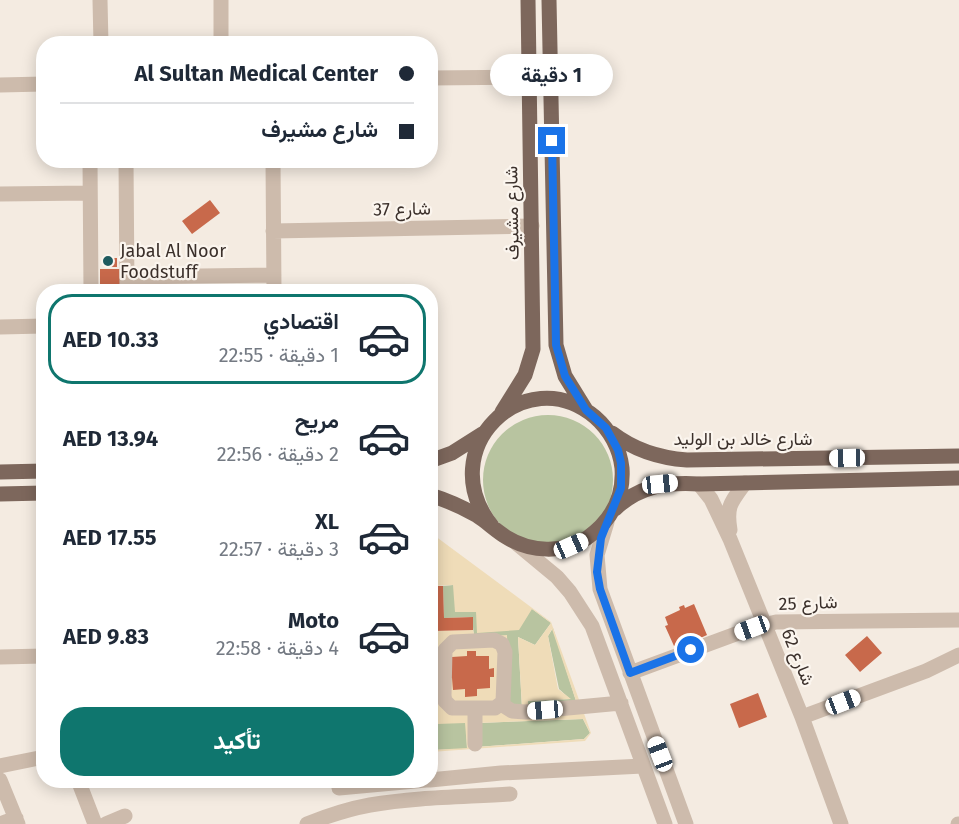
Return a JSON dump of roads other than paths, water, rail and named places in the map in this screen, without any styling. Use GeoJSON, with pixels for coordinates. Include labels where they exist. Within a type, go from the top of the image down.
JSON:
{"type":"FeatureCollection","features":[{"type":"Feature","properties":{"kind":"main road","name":"شارع مشيرف"},"geometry":{"type":"LineString","coordinates":[[499,416],[525,375],[533,349],[528,0]]}},
{"type":"Feature","properties":{"kind":"main road"},"geometry":{"type":"LineString","coordinates":[[549,0],[556,345],[565,376],[586,410],[606,428],[618,450],[621,463],[621,488],[609,517]]}},
{"type":"Feature","properties":{"kind":"main road"},"geometry":{"type":"LineString","coordinates":[[438,458],[452,453],[484,432],[499,416],[516,406],[534,400],[561,400],[586,410]]}},
{"type":"Feature","properties":{"kind":"main road","name":"شارع خالد بن الوليد"},"geometry":{"type":"LineString","coordinates":[[606,428],[636,448],[669,459],[959,456]]}},
{"type":"Feature","properties":{"kind":"main road"},"geometry":{"type":"LineString","coordinates":[[484,432],[475,452],[472,474],[475,496],[485,517],[503,535],[516,543],[543,549],[564,547],[584,540],[622,502],[647,488],[674,483],[959,478]]}},
{"type":"Feature","properties":{"kind":"main road"},"geometry":{"type":"LineString","coordinates":[[937,478],[938,457]]}},
{"type":"Feature","properties":{"kind":"main road"},"geometry":{"type":"LineString","coordinates":[[0,472],[36,471]]}},
{"type":"Feature","properties":{"kind":"main road"},"geometry":{"type":"LineString","coordinates":[[0,495],[36,493]]}},
{"type":"Feature","properties":{"kind":"main road"},"geometry":{"type":"LineString","coordinates":[[438,498],[456,505],[492,525]]}},
{"type":"Feature","properties":{"kind":"street"},"geometry":{"type":"LineString","coordinates":[[100,0],[101,36]]}},
{"type":"Feature","properties":{"kind":"street"},"geometry":{"type":"LineString","coordinates":[[221,0],[221,36]]}},
{"type":"Feature","properties":{"kind":"street"},"geometry":{"type":"LineString","coordinates":[[438,78],[529,77]]}},
{"type":"Feature","properties":{"kind":"street"},"geometry":{"type":"LineString","coordinates":[[0,85],[36,84]]}},
{"type":"Feature","properties":{"kind":"street"},"geometry":{"type":"LineString","coordinates":[[90,168],[92,284]]}},
{"type":"Feature","properties":{"kind":"street"},"geometry":{"type":"LineString","coordinates":[[126,168],[127,284],[274,275]]}},
{"type":"Feature","properties":{"kind":"street"},"geometry":{"type":"LineString","coordinates":[[273,168],[274,284]]}},
{"type":"Feature","properties":{"kind":"street"},"geometry":{"type":"LineString","coordinates":[[0,194],[90,193]]}},
{"type":"Feature","properties":{"kind":"street","name":"شارع 37"},"geometry":{"type":"LineString","coordinates":[[273,231],[532,226]]}},
{"type":"Feature","properties":{"kind":"street"},"geometry":{"type":"LineString","coordinates":[[0,327],[36,326]]}},
{"type":"Feature","properties":{"kind":"street","name":"شارع 62"},"geometry":{"type":"LineString","coordinates":[[730,539],[727,514],[729,505],[745,483]]}},
{"type":"Feature","properties":{"kind":"street","name":"شارع 62"},"geometry":{"type":"LineString","coordinates":[[699,484],[711,499],[730,539],[802,717],[841,824]]}},
{"type":"Feature","properties":{"kind":"street"},"geometry":{"type":"LineString","coordinates":[[609,517],[597,555],[598,580],[686,824]]}},
{"type":"Feature","properties":{"kind":"street"},"geometry":{"type":"LineString","coordinates":[[516,543],[557,577],[592,626],[665,824]]}},
{"type":"Feature","properties":{"kind":"street","name":"شارع 25"},"geometry":{"type":"LineString","coordinates":[[630,673],[764,624],[776,622],[959,620]]}},
{"type":"Feature","properties":{"kind":"street"},"geometry":{"type":"LineString","coordinates":[[494,640],[502,644],[505,652],[505,695],[501,705],[495,708],[453,708],[445,701],[444,656],[448,646],[453,642],[494,640]]}},
{"type":"Feature","properties":{"kind":"street"},"geometry":{"type":"LineString","coordinates":[[802,717],[926,671],[959,655]]}},
{"type":"Feature","properties":{"kind":"street"},"geometry":{"type":"LineString","coordinates":[[0,657],[36,656]]}},
{"type":"Feature","properties":{"kind":"street"},"geometry":{"type":"LineString","coordinates":[[501,705],[512,711],[525,712],[621,703]]}},
{"type":"Feature","properties":{"kind":"street"},"geometry":{"type":"LineString","coordinates":[[475,709],[476,744]]}},
{"type":"Feature","properties":{"kind":"street"},"geometry":{"type":"LineString","coordinates":[[0,766],[14,761],[36,758]]}},
{"type":"Feature","properties":{"kind":"street"},"geometry":{"type":"LineString","coordinates":[[438,779],[501,773],[643,766]]}},
{"type":"Feature","properties":{"kind":"street"},"geometry":{"type":"LineString","coordinates":[[0,780],[17,821],[0,824]]}},
{"type":"Feature","properties":{"kind":"street"},"geometry":{"type":"LineString","coordinates":[[81,788],[95,824]]}},
{"type":"Feature","properties":{"kind":"street"},"geometry":{"type":"LineString","coordinates":[[307,824],[345,811],[391,802],[510,794]]}},
{"type":"Feature","properties":{"kind":"street"},"geometry":{"type":"LineString","coordinates":[[106,824],[125,816]]}},
{"type":"Feature","properties":{"kind":"place","name":"Jabal Al Noor Foodstuff"},"geometry":{"type":"Point","coordinates":[108,261]}}]}
